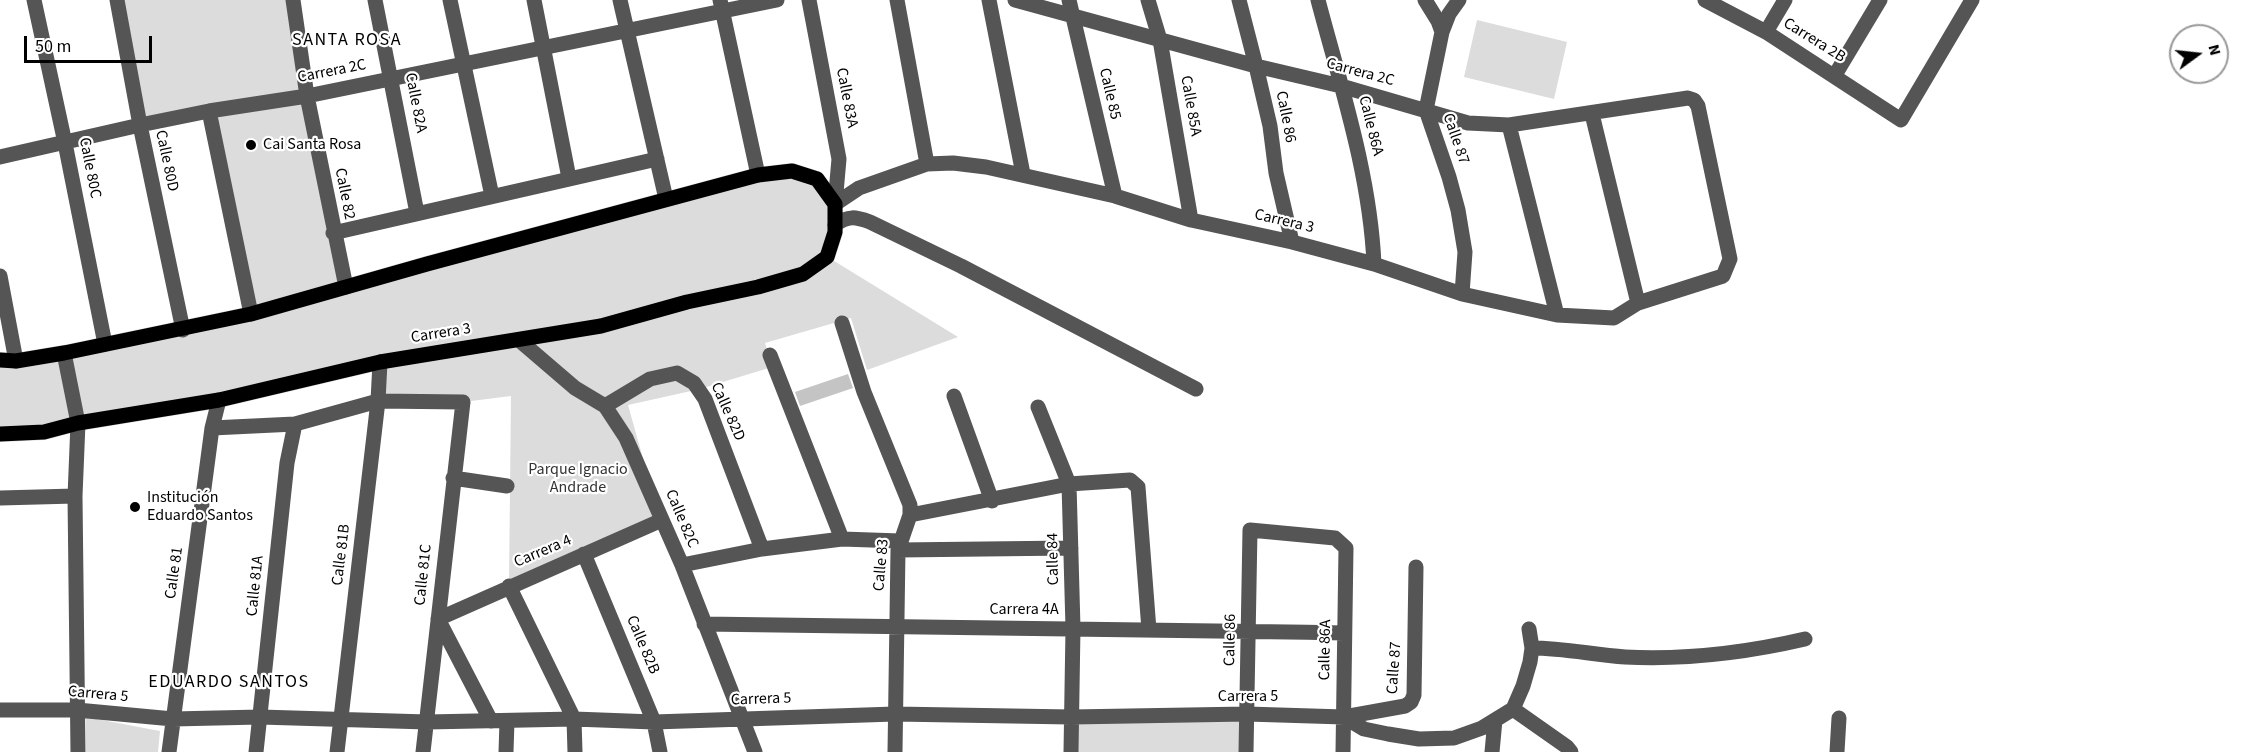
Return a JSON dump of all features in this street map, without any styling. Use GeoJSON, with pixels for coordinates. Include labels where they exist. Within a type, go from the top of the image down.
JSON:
{"type":"FeatureCollection","features":[{"type":"Feature","properties":{"kind":"main road"},"geometry":{"type":"LineString","coordinates":[[0,360],[16,361],[64,353],[251,314],[758,175],[792,171],[817,179],[836,204]]}},
{"type":"Feature","properties":{"kind":"main road","name":"Carrera 3"},"geometry":{"type":"LineString","coordinates":[[0,434],[44,432],[78,423],[219,400],[380,362],[601,326],[687,302],[803,274],[827,256],[835,232],[836,204]]}},
{"type":"Feature","properties":{"kind":"street","name":"Calle 80C"},"geometry":{"type":"LineString","coordinates":[[34,0],[105,344]]}},
{"type":"Feature","properties":{"kind":"street","name":"Calle 80D"},"geometry":{"type":"LineString","coordinates":[[117,0],[140,125],[183,330]]}},
{"type":"Feature","properties":{"kind":"street","name":"Calle 82"},"geometry":{"type":"LineString","coordinates":[[292,0],[307,96],[333,233],[346,287]]}},
{"type":"Feature","properties":{"kind":"street","name":"Calle 82A"},"geometry":{"type":"LineString","coordinates":[[375,0],[417,213]]}},
{"type":"Feature","properties":{"kind":"street"},"geometry":{"type":"LineString","coordinates":[[450,0],[492,196]]}},
{"type":"Feature","properties":{"kind":"street"},"geometry":{"type":"LineString","coordinates":[[534,0],[569,178]]}},
{"type":"Feature","properties":{"kind":"street"},"geometry":{"type":"LineString","coordinates":[[620,0],[666,199]]}},
{"type":"Feature","properties":{"kind":"street","name":"Carrera 2C"},"geometry":{"type":"LineString","coordinates":[[0,157],[209,111],[307,96],[627,31],[721,6],[777,0]]}},
{"type":"Feature","properties":{"kind":"street","name":"Calle 83A"},"geometry":{"type":"LineString","coordinates":[[809,0],[839,159],[835,189],[836,204]]}},
{"type":"Feature","properties":{"kind":"street"},"geometry":{"type":"LineString","coordinates":[[897,0],[927,164]]}},
{"type":"Feature","properties":{"kind":"street"},"geometry":{"type":"LineString","coordinates":[[989,0],[1023,174]]}},
{"type":"Feature","properties":{"kind":"street","name":"Carrera 2C"},"geometry":{"type":"LineString","coordinates":[[1015,0],[1256,66],[1341,86],[1468,123],[1509,125],[1688,98],[1694,100],[1698,106],[1730,259],[1723,276]]}},
{"type":"Feature","properties":{"kind":"street","name":"Calle 85"},"geometry":{"type":"LineString","coordinates":[[1069,0],[1115,196]]}},
{"type":"Feature","properties":{"kind":"street","name":"Calle 85A"},"geometry":{"type":"LineString","coordinates":[[1148,0],[1160,40],[1191,220]]}},
{"type":"Feature","properties":{"kind":"street","name":"Calle 86"},"geometry":{"type":"LineString","coordinates":[[1239,0],[1270,126],[1276,173],[1292,242]]}},
{"type":"Feature","properties":{"kind":"street","name":"Calle 86A"},"geometry":{"type":"LineString","coordinates":[[1318,0],[1365,179],[1373,234],[1374,264]]}},
{"type":"Feature","properties":{"kind":"street"},"geometry":{"type":"LineString","coordinates":[[1425,0],[1442,32]]}},
{"type":"Feature","properties":{"kind":"street","name":"Calle 87"},"geometry":{"type":"LineString","coordinates":[[1460,0],[1449,14],[1442,32],[1426,110],[1458,210],[1465,252],[1462,294]]}},
{"type":"Feature","properties":{"kind":"street","name":"Carrera 2B"},"geometry":{"type":"LineString","coordinates":[[1705,0],[1766,32],[1901,120],[1972,0]]}},
{"type":"Feature","properties":{"kind":"street"},"geometry":{"type":"LineString","coordinates":[[1766,32],[1785,0]]}},
{"type":"Feature","properties":{"kind":"street"},"geometry":{"type":"LineString","coordinates":[[1835,75],[1880,0]]}},
{"type":"Feature","properties":{"kind":"street"},"geometry":{"type":"LineString","coordinates":[[721,6],[758,175]]}},
{"type":"Feature","properties":{"kind":"street"},"geometry":{"type":"LineString","coordinates":[[209,111],[251,314]]}},
{"type":"Feature","properties":{"kind":"street"},"geometry":{"type":"LineString","coordinates":[[1592,114],[1638,303]]}},
{"type":"Feature","properties":{"kind":"street"},"geometry":{"type":"LineString","coordinates":[[1509,125],[1557,315]]}},
{"type":"Feature","properties":{"kind":"street"},"geometry":{"type":"LineString","coordinates":[[333,233],[657,159]]}},
{"type":"Feature","properties":{"kind":"street","name":"Carrera 3"},"geometry":{"type":"LineString","coordinates":[[836,204],[859,189],[927,164],[953,163],[1023,174],[1115,196],[1191,220],[1292,242],[1374,264],[1462,294],[1557,315],[1614,318],[1638,303],[1723,276]]}},
{"type":"Feature","properties":{"kind":"street"},"geometry":{"type":"LineString","coordinates":[[835,225],[843,218],[855,217],[870,222],[961,266],[1196,388]]}},
{"type":"Feature","properties":{"kind":"street"},"geometry":{"type":"LineString","coordinates":[[0,276],[16,361]]}},
{"type":"Feature","properties":{"kind":"street"},"geometry":{"type":"LineString","coordinates":[[842,324],[864,392],[910,505],[910,515],[992,501],[1069,484],[1130,480],[1138,487],[1149,630]]}},
{"type":"Feature","properties":{"kind":"street","name":"Calle 82C"},"geometry":{"type":"LineString","coordinates":[[519,340],[576,388],[605,406],[626,438],[681,565],[755,752]]}},
{"type":"Feature","properties":{"kind":"street"},"geometry":{"type":"LineString","coordinates":[[64,353],[78,423],[75,496],[78,752]]}},
{"type":"Feature","properties":{"kind":"street"},"geometry":{"type":"LineString","coordinates":[[770,355],[842,539]]}},
{"type":"Feature","properties":{"kind":"street","name":"Calle 81B"},"geometry":{"type":"LineString","coordinates":[[337,752],[378,401],[380,362]]}},
{"type":"Feature","properties":{"kind":"street","name":"Calle 82D"},"geometry":{"type":"LineString","coordinates":[[605,406],[650,379],[677,373],[694,384],[705,399],[762,549]]}},
{"type":"Feature","properties":{"kind":"street"},"geometry":{"type":"LineString","coordinates":[[954,396],[992,501]]}},
{"type":"Feature","properties":{"kind":"street","name":"Calle 81"},"geometry":{"type":"LineString","coordinates":[[170,752],[212,428],[219,400]]}},
{"type":"Feature","properties":{"kind":"street"},"geometry":{"type":"LineString","coordinates":[[212,428],[295,424],[378,401]]}},
{"type":"Feature","properties":{"kind":"street","name":"Calle 81C"},"geometry":{"type":"LineString","coordinates":[[378,401],[463,402],[423,752]]}},
{"type":"Feature","properties":{"kind":"street","name":"Calle 84"},"geometry":{"type":"LineString","coordinates":[[1038,407],[1069,484],[1073,628],[1071,752]]}},
{"type":"Feature","properties":{"kind":"street","name":"Calle 81A"},"geometry":{"type":"LineString","coordinates":[[256,752],[287,463],[295,424]]}},
{"type":"Feature","properties":{"kind":"street"},"geometry":{"type":"LineString","coordinates":[[453,478],[507,486]]}},
{"type":"Feature","properties":{"kind":"street"},"geometry":{"type":"LineString","coordinates":[[0,498],[75,496]]}},
{"type":"Feature","properties":{"kind":"street","name":"Calle 83"},"geometry":{"type":"LineString","coordinates":[[896,752],[896,628],[899,546],[910,515]]}},
{"type":"Feature","properties":{"kind":"street","name":"Carrera 4"},"geometry":{"type":"LineString","coordinates":[[438,619],[662,520]]}},
{"type":"Feature","properties":{"kind":"street","name":"Calle 86"},"geometry":{"type":"LineString","coordinates":[[1245,752],[1250,631],[1250,530],[1335,538],[1346,548]]}},
{"type":"Feature","properties":{"kind":"street"},"geometry":{"type":"LineString","coordinates":[[681,565],[762,549],[842,539],[899,546],[1071,548]]}},
{"type":"Feature","properties":{"kind":"street","name":"Calle 86A"},"geometry":{"type":"LineString","coordinates":[[1343,752],[1346,548]]}},
{"type":"Feature","properties":{"kind":"street","name":"Calle 82B"},"geometry":{"type":"LineString","coordinates":[[584,554],[654,722],[660,752]]}},
{"type":"Feature","properties":{"kind":"street","name":"Calle 87"},"geometry":{"type":"LineString","coordinates":[[1344,717],[1405,706],[1411,702],[1414,695],[1416,567]]}},
{"type":"Feature","properties":{"kind":"street"},"geometry":{"type":"LineString","coordinates":[[509,586],[574,719],[575,752]]}},
{"type":"Feature","properties":{"kind":"street"},"geometry":{"type":"LineString","coordinates":[[438,619],[491,721]]}},
{"type":"Feature","properties":{"kind":"street","name":"Carrera 4A"},"geometry":{"type":"LineString","coordinates":[[704,624],[1344,633]]}},
{"type":"Feature","properties":{"kind":"street"},"geometry":{"type":"LineString","coordinates":[[1529,629],[1532,648],[1523,686],[1513,709],[1571,752]]}},
{"type":"Feature","properties":{"kind":"street"},"geometry":{"type":"LineString","coordinates":[[1532,648],[1626,657],[1685,657],[1748,651],[1804,639]]}},
{"type":"Feature","properties":{"kind":"street","name":"Carrera 5"},"geometry":{"type":"LineString","coordinates":[[0,710],[77,710],[173,719],[260,717],[427,722],[574,719],[654,722],[895,714],[1071,717],[1246,714],[1344,717],[1364,729],[1419,740],[1454,738],[1470,734],[1513,709]]}},
{"type":"Feature","properties":{"kind":"street"},"geometry":{"type":"LineString","coordinates":[[1837,752],[1839,718]]}},
{"type":"Feature","properties":{"kind":"street"},"geometry":{"type":"LineString","coordinates":[[1492,752],[1495,720]]}},
{"type":"Feature","properties":{"kind":"street"},"geometry":{"type":"LineString","coordinates":[[506,752],[507,721]]}},
{"type":"Feature","properties":{"kind":"green space","name":"Parque Ignacio Andrade"},"geometry":{"type":"Polygon","coordinates":[[[117,0],[293,0],[346,287],[790,173],[816,180],[834,204],[826,256],[958,337],[867,370],[851,318],[765,343],[772,367],[700,389],[628,405],[660,519],[509,584],[511,396],[463,402],[378,401],[380,363],[0,434],[0,360],[251,314],[209,113],[140,125],[117,0]]]}},
{"type":"Feature","properties":{"kind":"green space"},"geometry":{"type":"Polygon","coordinates":[[[1477,20],[1567,42],[1554,99],[1464,77],[1477,20]]]}},
{"type":"Feature","properties":{"kind":"green space"},"geometry":{"type":"Polygon","coordinates":[[[1244,716],[1243,752],[1073,752],[1073,721],[1244,716]]]}},
{"type":"Feature","properties":{"kind":"green space"},"geometry":{"type":"Polygon","coordinates":[[[86,717],[160,731],[158,752],[86,752],[86,717]]]}},
{"type":"Feature","properties":{"kind":"building"},"geometry":{"type":"Polygon","coordinates":[[[848,374],[853,388],[800,406],[795,392],[848,374]]]}},
{"type":"Feature","properties":{"kind":"place","name":"Cai Santa Rosa"},"geometry":{"type":"Point","coordinates":[251,145]}},
{"type":"Feature","properties":{"kind":"place","name":"Institución Eduardo Santos"},"geometry":{"type":"Point","coordinates":[135,507]}},
{"type":"Feature","properties":{"kind":"district","name":"SANTA ROSA"},"geometry":{"type":"Point","coordinates":[347,41]}},
{"type":"Feature","properties":{"kind":"district","name":"EDUARDO SANTOS"},"geometry":{"type":"Point","coordinates":[229,683]}}]}
